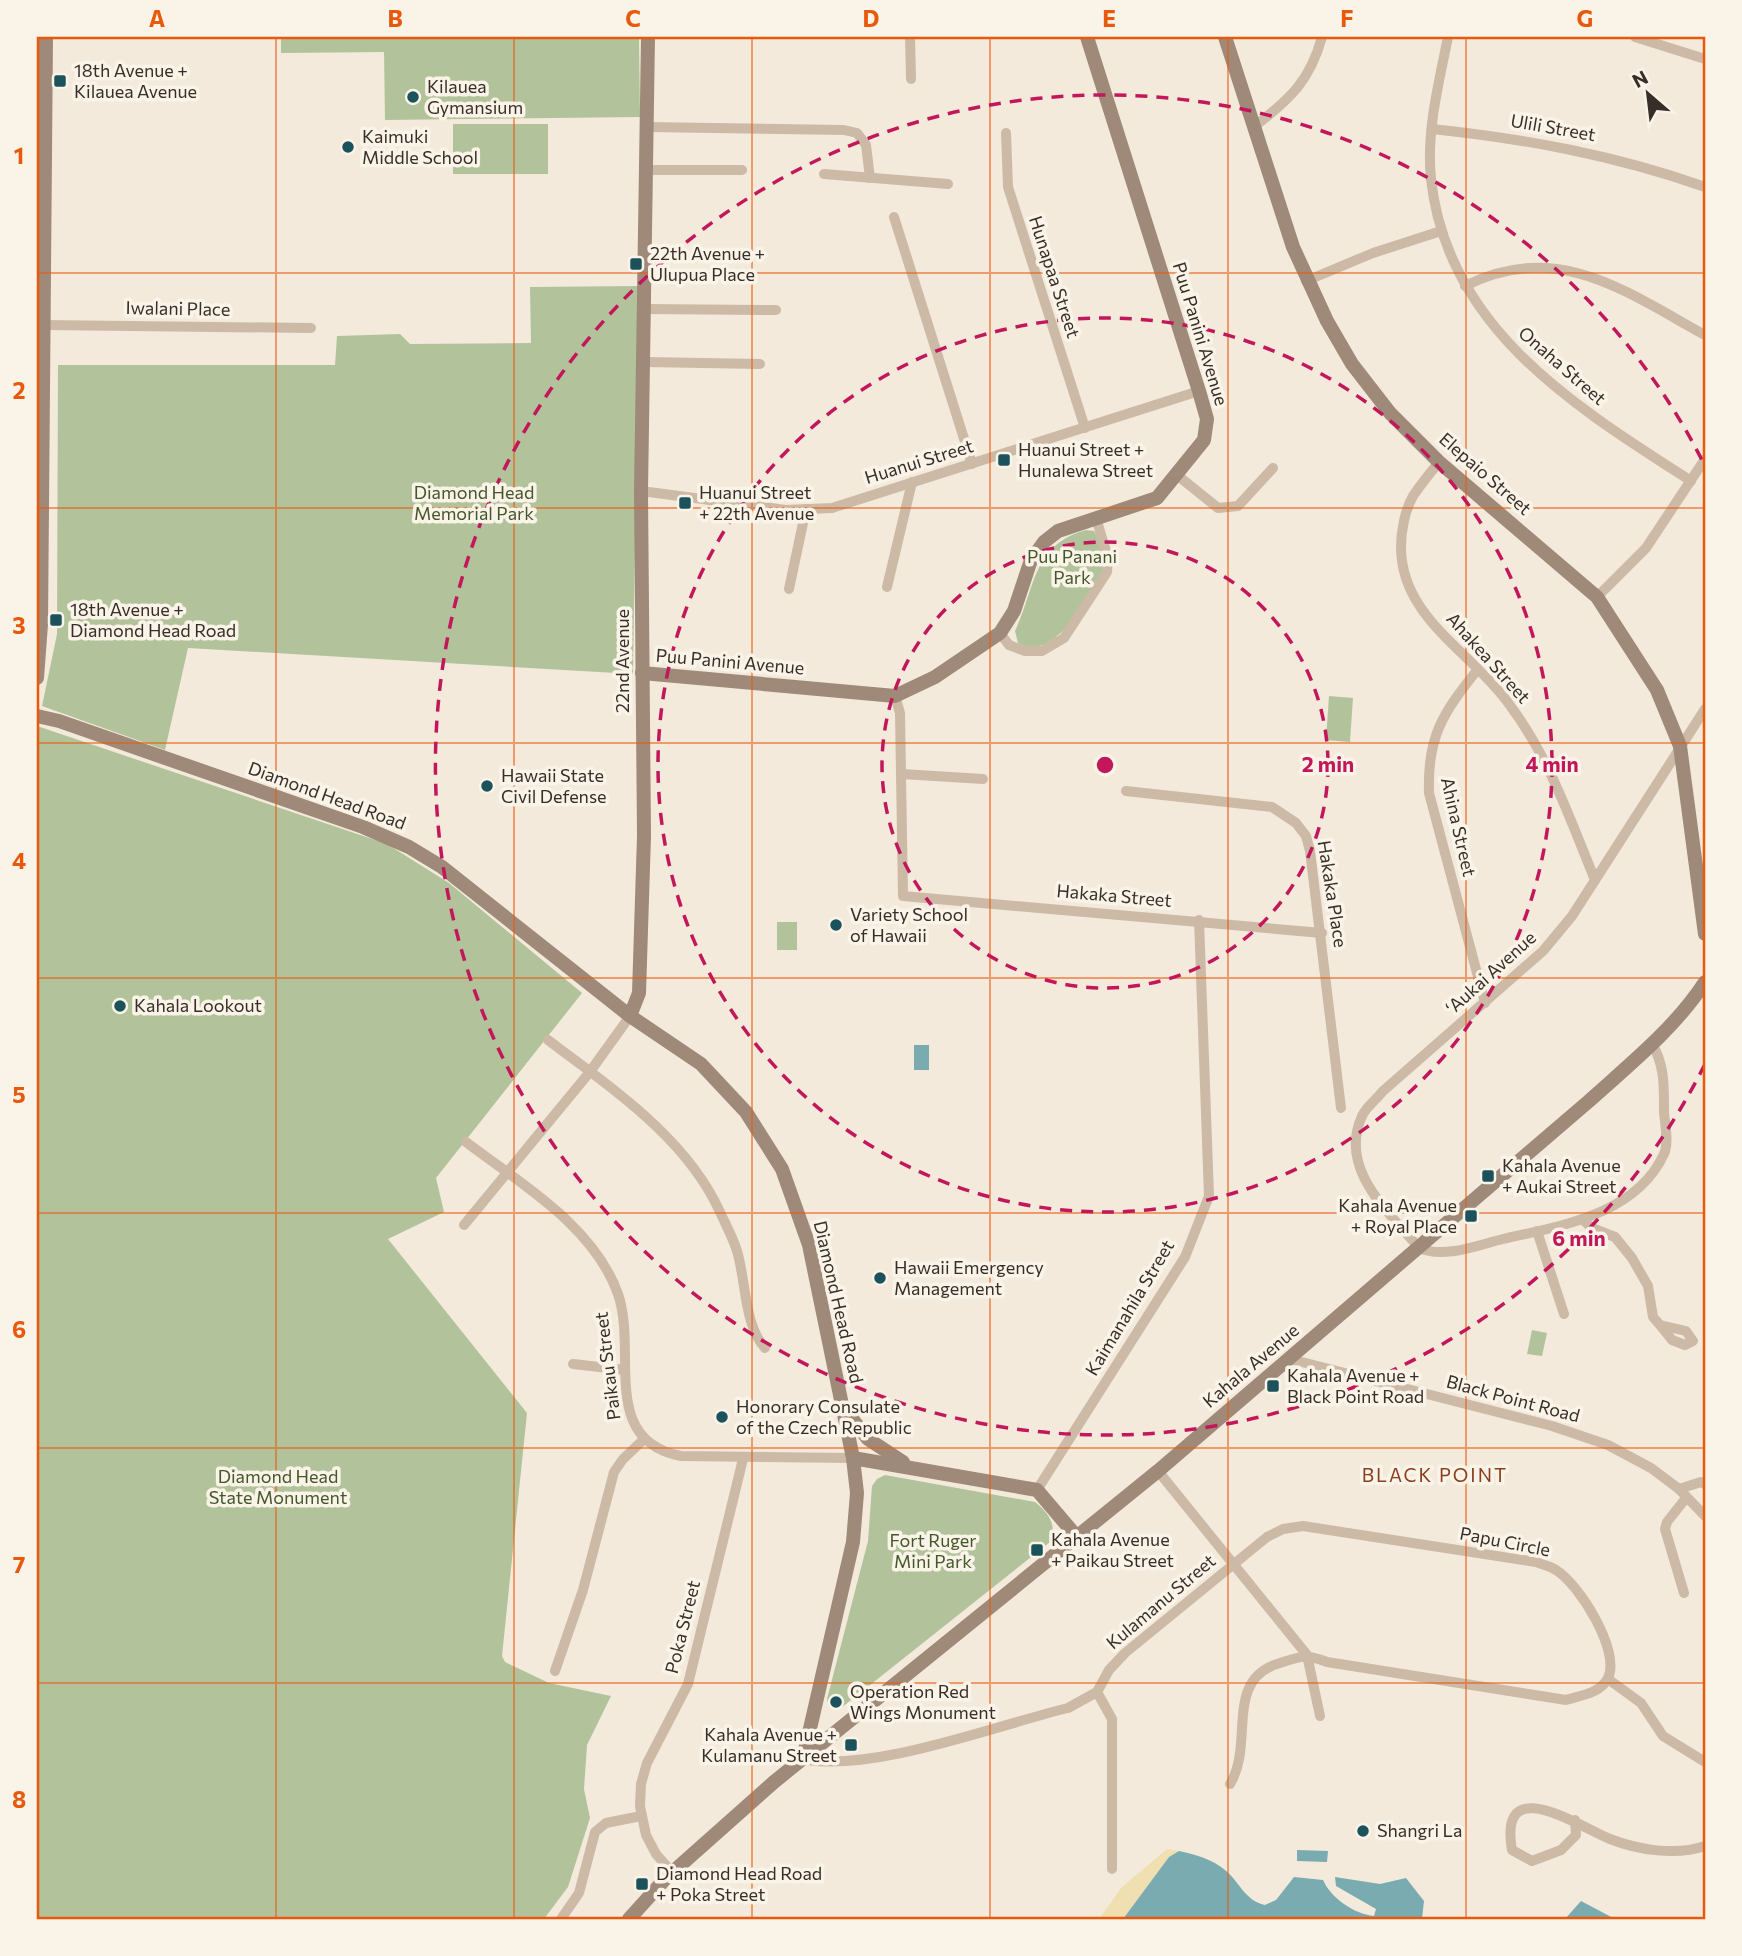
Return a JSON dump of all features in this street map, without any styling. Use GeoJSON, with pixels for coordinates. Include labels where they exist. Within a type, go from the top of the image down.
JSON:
{"type":"FeatureCollection","features":[{"type":"Feature","properties":{"kind":"street"},"geometry":{"type":"LineString","coordinates":[[37,678],[41,624],[46,37]]}},
{"type":"Feature","properties":{"kind":"street","name":"22nd Avenue"},"geometry":{"type":"LineString","coordinates":[[464,1225],[589,1073],[631,1016],[637,1002],[643,836],[641,491],[648,37]]}},
{"type":"Feature","properties":{"kind":"street"},"geometry":{"type":"LineString","coordinates":[[910,37],[911,79]]}},
{"type":"Feature","properties":{"kind":"street","name":"Puu Panini Avenue"},"geometry":{"type":"LineString","coordinates":[[642,673],[895,696],[935,677],[1000,633],[1014,611],[1031,559],[1044,542],[1058,531],[1157,498],[1204,440],[1207,419],[1199,391],[1087,37]]}},
{"type":"Feature","properties":{"kind":"street","name":"Elepaio Street"},"geometry":{"type":"LineString","coordinates":[[1225,37],[1306,281],[1352,364],[1390,413],[1439,462],[1597,597],[1657,690],[1680,746],[1705,934]]}},
{"type":"Feature","properties":{"kind":"street"},"geometry":{"type":"LineString","coordinates":[[1255,126],[1300,87],[1314,64],[1322,37]]}},
{"type":"Feature","properties":{"kind":"street","name":"Onaha Street"},"geometry":{"type":"LineString","coordinates":[[1448,37],[1432,129],[1431,178],[1441,231],[1465,286],[1485,318],[1515,352],[1607,427],[1691,481]]}},
{"type":"Feature","properties":{"kind":"street"},"geometry":{"type":"LineString","coordinates":[[1635,37],[1705,59]]}},
{"type":"Feature","properties":{"kind":"street"},"geometry":{"type":"LineString","coordinates":[[647,127],[844,130],[857,133],[866,145],[870,178]]}},
{"type":"Feature","properties":{"kind":"street","name":"Ulili Street"},"geometry":{"type":"LineString","coordinates":[[1432,129],[1523,139],[1586,151],[1655,169],[1705,187]]}},
{"type":"Feature","properties":{"kind":"street","name":"Hunapaa Street"},"geometry":{"type":"LineString","coordinates":[[1006,133],[1011,199],[1085,428]]}},
{"type":"Feature","properties":{"kind":"street"},"geometry":{"type":"LineString","coordinates":[[646,170],[742,170]]}},
{"type":"Feature","properties":{"kind":"street"},"geometry":{"type":"LineString","coordinates":[[824,174],[948,184]]}},
{"type":"Feature","properties":{"kind":"street"},"geometry":{"type":"LineString","coordinates":[[894,217],[972,464]]}},
{"type":"Feature","properties":{"kind":"street"},"geometry":{"type":"LineString","coordinates":[[1306,281],[1373,253],[1441,231]]}},
{"type":"Feature","properties":{"kind":"street"},"geometry":{"type":"LineString","coordinates":[[1465,286],[1482,277],[1515,269],[1564,268],[1601,278],[1705,335]]}},
{"type":"Feature","properties":{"kind":"street"},"geometry":{"type":"LineString","coordinates":[[644,309],[776,310]]}},
{"type":"Feature","properties":{"kind":"street","name":"Iwalani Place"},"geometry":{"type":"LineString","coordinates":[[44,325],[311,328]]}},
{"type":"Feature","properties":{"kind":"street"},"geometry":{"type":"LineString","coordinates":[[645,362],[760,364]]}},
{"type":"Feature","properties":{"kind":"street","name":"Huanui Street"},"geometry":{"type":"LineString","coordinates":[[641,491],[786,510],[832,508],[1199,391]]}},
{"type":"Feature","properties":{"kind":"street"},"geometry":{"type":"LineString","coordinates":[[1597,597],[1646,548],[1705,459]]}},
{"type":"Feature","properties":{"kind":"street","name":"Ahakea Street"},"geometry":{"type":"LineString","coordinates":[[1439,462],[1412,498],[1401,532],[1401,559],[1408,588],[1420,609],[1509,702],[1546,761],[1595,880]]}},
{"type":"Feature","properties":{"kind":"street"},"geometry":{"type":"LineString","coordinates":[[1177,475],[1218,508],[1238,506],[1273,468]]}},
{"type":"Feature","properties":{"kind":"street"},"geometry":{"type":"LineString","coordinates":[[887,587],[912,482]]}},
{"type":"Feature","properties":{"kind":"street"},"geometry":{"type":"LineString","coordinates":[[789,589],[806,509]]}},
{"type":"Feature","properties":{"kind":"street"},"geometry":{"type":"LineString","coordinates":[[1000,633],[1009,645],[1026,651],[1042,651],[1064,638],[1107,572],[1108,558],[1096,518]]}},
{"type":"Feature","properties":{"kind":"street","name":"Ahina Street"},"geometry":{"type":"LineString","coordinates":[[1478,669],[1447,707],[1432,741],[1428,762],[1429,793],[1485,1003]]}},
{"type":"Feature","properties":{"kind":"street"},"geometry":{"type":"LineString","coordinates":[[895,696],[900,713],[902,774],[983,779]]}},
{"type":"Feature","properties":{"kind":"street","name":"ʻAukai Avenue"},"geometry":{"type":"LineString","coordinates":[[1419,1248],[1372,1191],[1357,1167],[1355,1141],[1363,1115],[1383,1091],[1543,951],[1572,916],[1705,709]]}},
{"type":"Feature","properties":{"kind":"street","name":"Diamond Head Road"},"geometry":{"type":"LineString","coordinates":[[37,716],[66,723],[363,827],[401,843],[450,873],[631,1016],[701,1065],[746,1112],[782,1168],[809,1245],[853,1458],[857,1493],[853,1542],[803,1759]]}},
{"type":"Feature","properties":{"kind":"street","name":"Hakaka Street"},"geometry":{"type":"LineString","coordinates":[[902,774],[903,896],[1199,920],[1322,933]]}},
{"type":"Feature","properties":{"kind":"street","name":"Hakaka Place"},"geometry":{"type":"LineString","coordinates":[[1126,791],[1257,804],[1286,813],[1306,836],[1322,933],[1341,1108]]}},
{"type":"Feature","properties":{"kind":"street","name":"Kaimanahila Street"},"geometry":{"type":"LineString","coordinates":[[1037,1490],[1185,1257],[1209,1196],[1199,920]]}},
{"type":"Feature","properties":{"kind":"street","name":"Kahala Avenue"},"geometry":{"type":"LineString","coordinates":[[803,1759],[1158,1471],[1419,1248],[1652,1044],[1685,1010],[1705,982]]}},
{"type":"Feature","properties":{"kind":"street"},"geometry":{"type":"LineString","coordinates":[[548,1040],[666,1134],[712,1194],[737,1251],[755,1331],[765,1348]]}},
{"type":"Feature","properties":{"kind":"street"},"geometry":{"type":"LineString","coordinates":[[1419,1248],[1428,1252],[1447,1251],[1582,1219],[1608,1210],[1646,1179],[1665,1153],[1663,1072],[1652,1044]]}},
{"type":"Feature","properties":{"kind":"street","name":"Paikau Street"},"geometry":{"type":"LineString","coordinates":[[466,1142],[593,1245],[607,1267],[619,1296],[626,1330],[625,1370],[631,1415],[643,1440]]}},
{"type":"Feature","properties":{"kind":"street"},"geometry":{"type":"LineString","coordinates":[[1582,1219],[1592,1228],[1615,1237],[1632,1258],[1648,1286],[1653,1317],[1660,1325]]}},
{"type":"Feature","properties":{"kind":"street"},"geometry":{"type":"LineString","coordinates":[[1537,1231],[1564,1314]]}},
{"type":"Feature","properties":{"kind":"street","name":"Black Point Road"},"geometry":{"type":"LineString","coordinates":[[1290,1359],[1552,1426],[1621,1451],[1682,1493],[1705,1516]]}},
{"type":"Feature","properties":{"kind":"street"},"geometry":{"type":"LineString","coordinates":[[573,1364],[625,1370]]}},
{"type":"Feature","properties":{"kind":"street"},"geometry":{"type":"LineString","coordinates":[[842,1405],[868,1439],[910,1466]]}},
{"type":"Feature","properties":{"kind":"street"},"geometry":{"type":"LineString","coordinates":[[555,1671],[583,1590],[614,1472],[622,1459],[643,1440],[661,1451],[681,1456],[743,1459],[853,1458],[1037,1490],[1077,1537]]}},
{"type":"Feature","properties":{"kind":"street","name":"Poka Street"},"geometry":{"type":"LineString","coordinates":[[672,1872],[653,1849],[641,1816],[644,1774],[688,1684],[743,1459]]}},
{"type":"Feature","properties":{"kind":"street"},"geometry":{"type":"LineString","coordinates":[[1158,1471],[1307,1655],[1320,1716]]}},
{"type":"Feature","properties":{"kind":"street"},"geometry":{"type":"LineString","coordinates":[[1684,1593],[1665,1530],[1682,1493],[1701,1482],[1705,1484]]}},
{"type":"Feature","properties":{"kind":"street","name":"Papu Circle"},"geometry":{"type":"LineString","coordinates":[[1231,1564],[1283,1528],[1303,1527],[1536,1562],[1556,1569],[1571,1582],[1601,1629],[1612,1654],[1608,1679]]}},
{"type":"Feature","properties":{"kind":"street","name":"Kulamanu Street"},"geometry":{"type":"LineString","coordinates":[[803,1759],[837,1763],[909,1750],[1069,1708],[1097,1692],[1109,1670],[1125,1653],[1231,1564]]}},
{"type":"Feature","properties":{"kind":"street"},"geometry":{"type":"LineString","coordinates":[[1230,1784],[1239,1770],[1246,1689],[1265,1667],[1307,1655],[1327,1662],[1566,1700],[1591,1693],[1608,1679],[1641,1703],[1663,1736],[1705,1762]]}},
{"type":"Feature","properties":{"kind":"street"},"geometry":{"type":"LineString","coordinates":[[1097,1692],[1112,1720],[1112,1869]]}},
{"type":"Feature","properties":{"kind":"street"},"geometry":{"type":"LineString","coordinates":[[629,1919],[672,1872],[803,1759]]}},
{"type":"Feature","properties":{"kind":"street"},"geometry":{"type":"LineString","coordinates":[[1575,1821],[1576,1835],[1562,1850],[1532,1861],[1512,1850],[1508,1830],[1521,1811],[1535,1807],[1575,1821],[1610,1839]]}},
{"type":"Feature","properties":{"kind":"street"},"geometry":{"type":"LineString","coordinates":[[561,1919],[579,1893],[595,1832],[606,1823],[641,1816]]}},
{"type":"Feature","properties":{"kind":"street"},"geometry":{"type":"LineString","coordinates":[[1572,1842],[1591,1837],[1668,1852],[1705,1846]]}},
{"type":"Feature","properties":{"kind":"green space"},"geometry":{"type":"Polygon","coordinates":[[[281,37],[639,37],[640,117],[385,120],[384,52],[281,53],[281,37]]]}},
{"type":"Feature","properties":{"kind":"green space"},"geometry":{"type":"Polygon","coordinates":[[[453,124],[548,124],[548,174],[453,174],[453,124]]]}},
{"type":"Feature","properties":{"kind":"green space","name":"Diamond Head Memorial Park"},"geometry":{"type":"Polygon","coordinates":[[[639,286],[633,674],[188,648],[165,750],[42,706],[57,634],[58,365],[335,365],[337,336],[400,334],[410,344],[531,343],[530,287],[639,286]]]}},
{"type":"Feature","properties":{"kind":"green space","name":"Puu Panani Park"},"geometry":{"type":"Polygon","coordinates":[[[1086,530],[1094,531],[1103,548],[1105,570],[1070,623],[1058,635],[1045,644],[1032,647],[1018,643],[1015,631],[1045,557],[1068,537],[1086,530]]]}},
{"type":"Feature","properties":{"kind":"green space"},"geometry":{"type":"Polygon","coordinates":[[[1329,696],[1353,698],[1350,742],[1326,740],[1329,696]]]}},
{"type":"Feature","properties":{"kind":"green space","name":"Diamond Head State Monument"},"geometry":{"type":"Polygon","coordinates":[[[37,726],[387,844],[449,883],[582,993],[436,1178],[444,1212],[388,1239],[527,1413],[502,1656],[505,1662],[549,1683],[611,1696],[587,1745],[584,1789],[590,1818],[568,1887],[544,1919],[37,1919],[37,726]]]}},
{"type":"Feature","properties":{"kind":"green space"},"geometry":{"type":"Polygon","coordinates":[[[777,922],[797,922],[797,950],[777,950],[777,922]]]}},
{"type":"Feature","properties":{"kind":"green space"},"geometry":{"type":"Polygon","coordinates":[[[1532,1330],[1547,1333],[1542,1356],[1527,1354],[1532,1330]]]}},
{"type":"Feature","properties":{"kind":"green space","name":"Fort Ruger Mini Park"},"geometry":{"type":"Polygon","coordinates":[[[885,1475],[1035,1502],[1050,1520],[1052,1536],[1050,1542],[841,1708],[834,1709],[829,1706],[827,1699],[868,1541],[872,1486],[877,1479],[885,1475]]]}},
{"type":"Feature","properties":{"kind":"sand"},"geometry":{"type":"Polygon","coordinates":[[[1167,1849],[1179,1851],[1169,1857],[1123,1919],[1099,1919],[1122,1887],[1167,1849]]]}},
{"type":"Feature","properties":{"kind":"water"},"geometry":{"type":"Polygon","coordinates":[[[914,1045],[929,1045],[929,1070],[914,1070],[914,1045]]]}},
{"type":"Feature","properties":{"kind":"water"},"geometry":{"type":"Polygon","coordinates":[[[1297,1850],[1328,1851],[1327,1862],[1297,1861],[1297,1850]]]}},
{"type":"Feature","properties":{"kind":"water"},"geometry":{"type":"Polygon","coordinates":[[[1179,1851],[1220,1866],[1247,1895],[1265,1905],[1276,1900],[1294,1877],[1323,1880],[1344,1904],[1374,1916],[1376,1909],[1336,1886],[1335,1877],[1380,1884],[1406,1878],[1424,1901],[1422,1919],[1123,1919],[1169,1857],[1179,1851]]]}},
{"type":"Feature","properties":{"kind":"water"},"geometry":{"type":"Polygon","coordinates":[[[1581,1901],[1615,1919],[1565,1919],[1581,1901]]]}},
{"type":"Feature","properties":{"kind":"place","name":"18th Avenue + Kilauea Avenue"},"geometry":{"type":"Point","coordinates":[60,81]}},
{"type":"Feature","properties":{"kind":"place","name":"Kilauea Gymansium"},"geometry":{"type":"Point","coordinates":[413,97]}},
{"type":"Feature","properties":{"kind":"place","name":"Kaimuki Middle School"},"geometry":{"type":"Point","coordinates":[348,147]}},
{"type":"Feature","properties":{"kind":"place","name":"22th Avenue + Ulupua Place"},"geometry":{"type":"Point","coordinates":[636,264]}},
{"type":"Feature","properties":{"kind":"place","name":"Huanui Street + Hunalewa Street"},"geometry":{"type":"Point","coordinates":[1004,460]}},
{"type":"Feature","properties":{"kind":"place","name":"Huanui Street + 22th Avenue"},"geometry":{"type":"Point","coordinates":[685,503]}},
{"type":"Feature","properties":{"kind":"place","name":"18th Avenue + Diamond Head Road"},"geometry":{"type":"Point","coordinates":[56,620]}},
{"type":"Feature","properties":{"kind":"place","name":"Hawaii State Civil Defense"},"geometry":{"type":"Point","coordinates":[487,786]}},
{"type":"Feature","properties":{"kind":"place","name":"Variety School of Hawaii"},"geometry":{"type":"Point","coordinates":[836,925]}},
{"type":"Feature","properties":{"kind":"place","name":"Kahala Lookout"},"geometry":{"type":"Point","coordinates":[120,1006]}},
{"type":"Feature","properties":{"kind":"place","name":"Kahala Avenue + Aukai Street"},"geometry":{"type":"Point","coordinates":[1488,1176]}},
{"type":"Feature","properties":{"kind":"place","name":"Kahala Avenue + Royal Place"},"geometry":{"type":"Point","coordinates":[1471,1216]}},
{"type":"Feature","properties":{"kind":"place","name":"Hawaii Emergency Management"},"geometry":{"type":"Point","coordinates":[880,1278]}},
{"type":"Feature","properties":{"kind":"place","name":"Kahala Avenue + Black Point Road"},"geometry":{"type":"Point","coordinates":[1273,1386]}},
{"type":"Feature","properties":{"kind":"place","name":"Honorary Consulate of the Czech Republic"},"geometry":{"type":"Point","coordinates":[722,1417]}},
{"type":"Feature","properties":{"kind":"place","name":"Kahala Avenue + Paikau Street"},"geometry":{"type":"Point","coordinates":[1037,1550]}},
{"type":"Feature","properties":{"kind":"place","name":"Operation Red Wings Monument"},"geometry":{"type":"Point","coordinates":[836,1702]}},
{"type":"Feature","properties":{"kind":"place","name":"Kahala Avenue + Kulamanu Street"},"geometry":{"type":"Point","coordinates":[851,1745]}},
{"type":"Feature","properties":{"kind":"place","name":"Shangri La"},"geometry":{"type":"Point","coordinates":[1363,1831]}},
{"type":"Feature","properties":{"kind":"place","name":"Diamond Head Road + Poka Street"},"geometry":{"type":"Point","coordinates":[642,1884]}},
{"type":"Feature","properties":{"kind":"district","name":"BLACK POINT"},"geometry":{"type":"Point","coordinates":[1435,1475]}}]}
